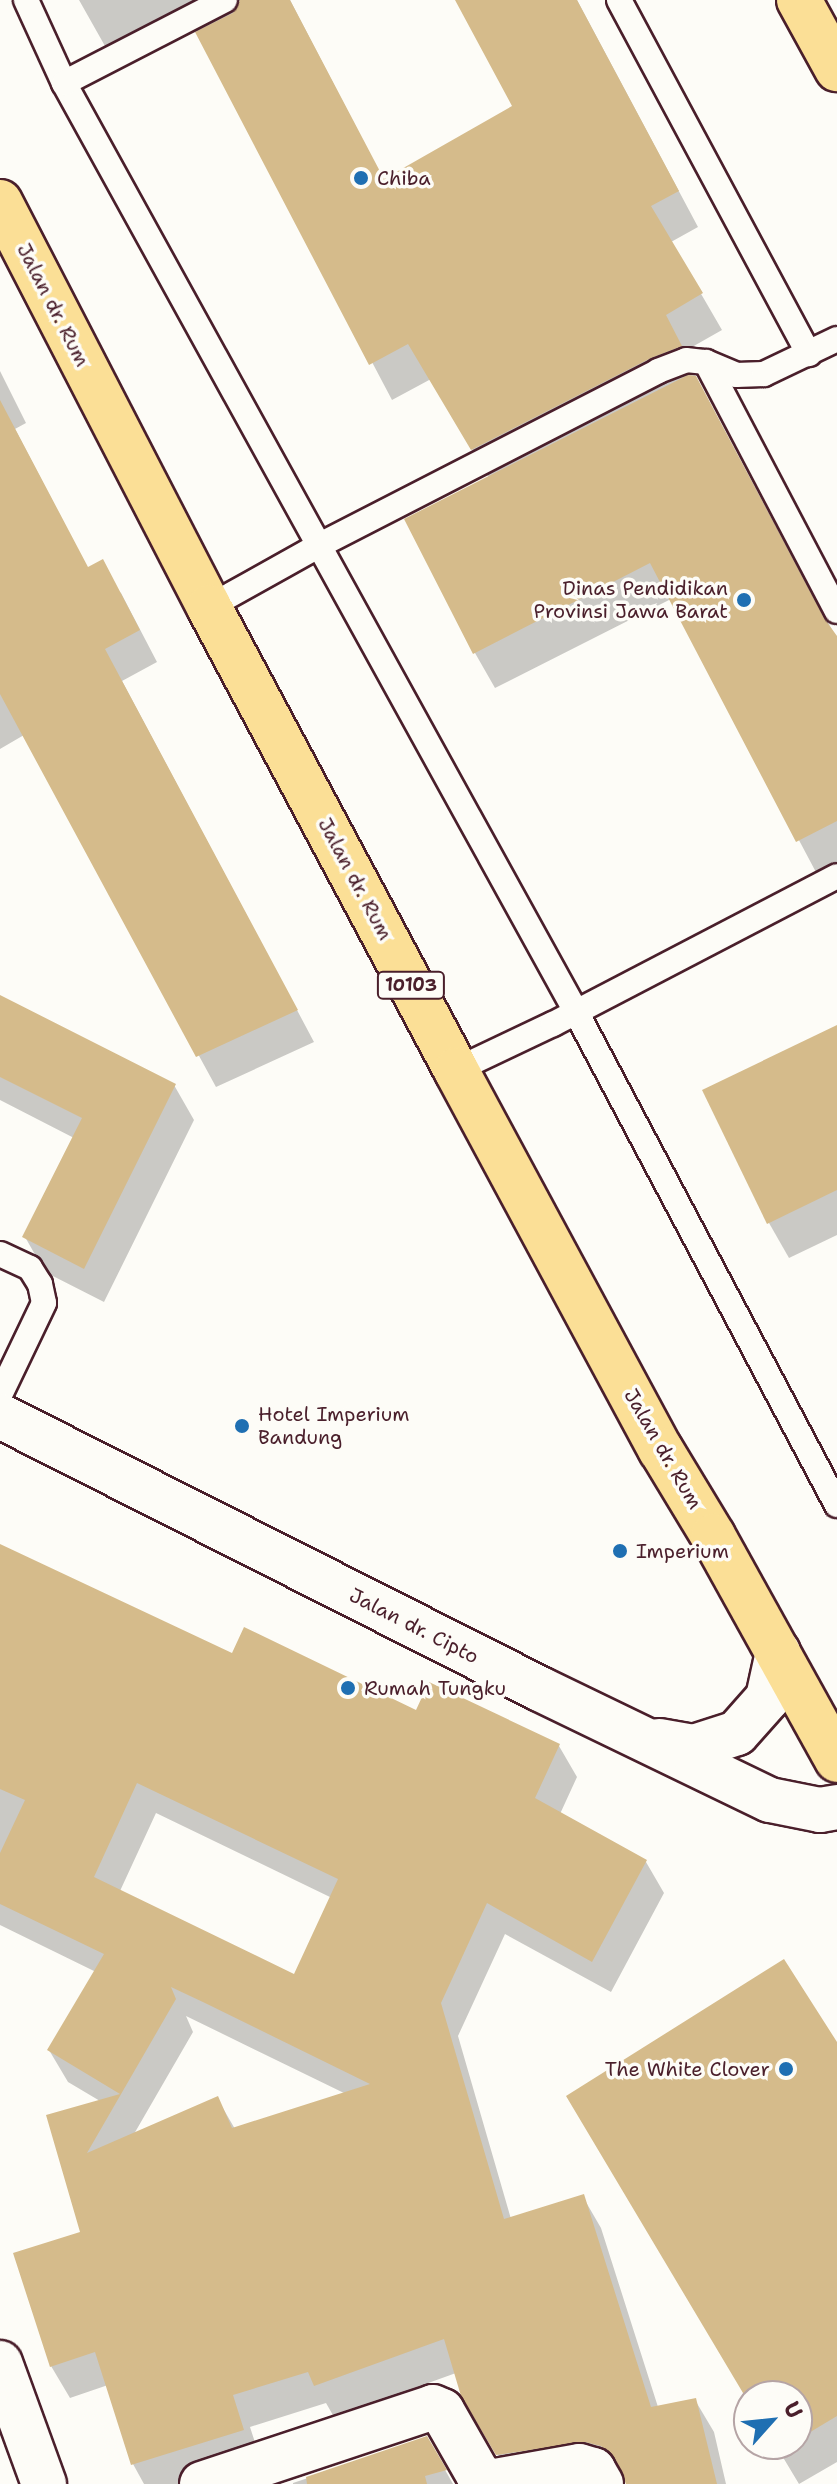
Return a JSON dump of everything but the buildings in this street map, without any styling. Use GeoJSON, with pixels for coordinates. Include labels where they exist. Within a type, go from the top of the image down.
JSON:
{"type":"FeatureCollection","features":[{"type":"Feature","properties":{"kind":"main road"},"geometry":{"type":"LineString","coordinates":[[799,0],[837,69]]}},
{"type":"Feature","properties":{"kind":"main road","name":"Jalan dr. Rum"},"geometry":{"type":"LineString","coordinates":[[0,202],[209,607],[456,1070],[661,1450],[837,1760]]}},
{"type":"Feature","properties":{"kind":"main road","name":"Jalan dr. Cipto"},"geometry":{"type":"LineString","coordinates":[[0,1416],[540,1689],[770,1800],[820,1810],[837,1807]]}},
{"type":"Feature","properties":{"kind":"main road"},"geometry":{"type":"LineString","coordinates":[[649,1739],[694,1747],[737,1733],[768,1698],[778,1652]]}},
{"type":"Feature","properties":{"kind":"main road"},"geometry":{"type":"LineString","coordinates":[[0,2363],[44,2484]]}},
{"type":"Feature","properties":{"kind":"main road"},"geometry":{"type":"LineString","coordinates":[[202,2484],[433,2407],[442,2411],[478,2474],[490,2482],[579,2466],[593,2470],[601,2484]]}},
{"type":"Feature","properties":{"kind":"lane"},"geometry":{"type":"LineString","coordinates":[[26,0],[64,83],[575,1010],[837,1505]]}},
{"type":"Feature","properties":{"kind":"lane"},"geometry":{"type":"LineString","coordinates":[[64,83],[225,0]]}},
{"type":"Feature","properties":{"kind":"lane"},"geometry":{"type":"LineString","coordinates":[[619,0],[809,354]]}},
{"type":"Feature","properties":{"kind":"lane"},"geometry":{"type":"LineString","coordinates":[[209,607],[320,545],[658,371],[686,360],[706,362],[736,375],[764,374],[837,339]]}},
{"type":"Feature","properties":{"kind":"lane"},"geometry":{"type":"LineString","coordinates":[[706,362],[837,611]]}},
{"type":"Feature","properties":{"kind":"lane"},"geometry":{"type":"LineString","coordinates":[[456,1070],[837,876]]}},
{"type":"Feature","properties":{"kind":"lane"},"geometry":{"type":"LineString","coordinates":[[0,1254],[30,1268],[40,1284],[44,1303],[0,1395]]}},
{"type":"Feature","properties":{"kind":"place","name":"Chiba"},"geometry":{"type":"Point","coordinates":[361,178]}},
{"type":"Feature","properties":{"kind":"place","name":"Dinas Pendidikan Provinsi Jawa Barat"},"geometry":{"type":"Point","coordinates":[744,600]}},
{"type":"Feature","properties":{"kind":"place","name":"Hotel Imperium Bandung"},"geometry":{"type":"Point","coordinates":[242,1426]}},
{"type":"Feature","properties":{"kind":"place","name":"Imperium"},"geometry":{"type":"Point","coordinates":[620,1551]}},
{"type":"Feature","properties":{"kind":"place","name":"Rumah Tungku"},"geometry":{"type":"Point","coordinates":[348,1688]}},
{"type":"Feature","properties":{"kind":"place","name":"The White Clover"},"geometry":{"type":"Point","coordinates":[786,2069]}}]}
